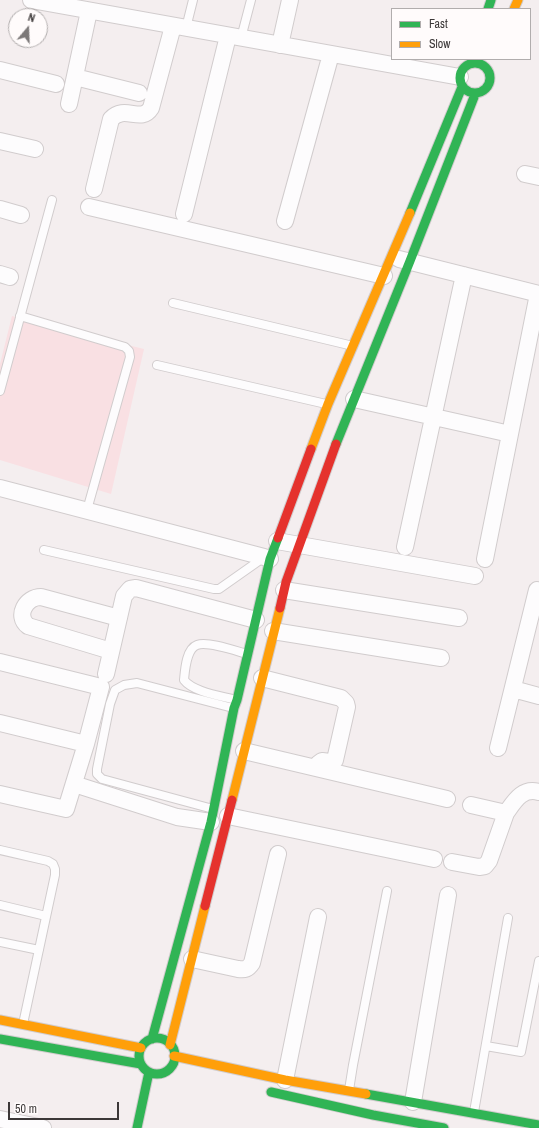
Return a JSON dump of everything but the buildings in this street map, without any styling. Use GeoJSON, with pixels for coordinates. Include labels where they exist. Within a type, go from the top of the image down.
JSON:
{"type":"FeatureCollection","features":[{"type":"Feature","properties":{"kind":"street"},"geometry":{"type":"LineString","coordinates":[[35,0],[89,10],[113,7],[180,27],[331,54],[465,72]]}},
{"type":"Feature","properties":{"kind":"street"},"geometry":{"type":"LineString","coordinates":[[280,45],[290,0]]}},
{"type":"Feature","properties":{"kind":"street"},"geometry":{"type":"LineString","coordinates":[[69,104],[89,10]]}},
{"type":"Feature","properties":{"kind":"street"},"geometry":{"type":"LineString","coordinates":[[94,189],[111,119],[115,115],[122,113],[144,115],[148,113],[180,27]]}},
{"type":"Feature","properties":{"kind":"street"},"geometry":{"type":"LineString","coordinates":[[184,214],[235,37]]}},
{"type":"Feature","properties":{"kind":"street"},"geometry":{"type":"LineString","coordinates":[[285,221],[331,54]]}},
{"type":"Feature","properties":{"kind":"street"},"geometry":{"type":"LineString","coordinates":[[489,72],[494,60]]}},
{"type":"Feature","properties":{"kind":"street"},"geometry":{"type":"LineString","coordinates":[[152,1039],[212,815],[256,620],[267,558],[277,541],[328,404],[384,276],[465,72],[478,63],[487,68],[491,77],[488,87],[485,90],[475,94],[466,90],[465,72]]}},
{"type":"Feature","properties":{"kind":"street"},"geometry":{"type":"LineString","coordinates":[[0,70],[56,84]]}},
{"type":"Feature","properties":{"kind":"street"},"geometry":{"type":"LineString","coordinates":[[75,77],[139,93]]}},
{"type":"Feature","properties":{"kind":"street"},"geometry":{"type":"LineString","coordinates":[[170,1045],[284,590],[345,420],[410,261],[475,94]]}},
{"type":"Feature","properties":{"kind":"street"},"geometry":{"type":"LineString","coordinates":[[0,141],[35,149]]}},
{"type":"Feature","properties":{"kind":"street"},"geometry":{"type":"LineString","coordinates":[[89,207],[384,276]]}},
{"type":"Feature","properties":{"kind":"street"},"geometry":{"type":"LineString","coordinates":[[0,209],[21,214]]}},
{"type":"Feature","properties":{"kind":"street"},"geometry":{"type":"LineString","coordinates":[[392,256],[538,294],[485,559]]}},
{"type":"Feature","properties":{"kind":"street"},"geometry":{"type":"LineString","coordinates":[[405,547],[464,275]]}},
{"type":"Feature","properties":{"kind":"street"},"geometry":{"type":"LineString","coordinates":[[354,399],[510,434]]}},
{"type":"Feature","properties":{"kind":"street"},"geometry":{"type":"LineString","coordinates":[[0,488],[267,558]]}},
{"type":"Feature","properties":{"kind":"street"},"geometry":{"type":"LineString","coordinates":[[277,541],[475,576]]}},
{"type":"Feature","properties":{"kind":"street"},"geometry":{"type":"LineString","coordinates":[[106,674],[124,596],[130,588],[136,588],[256,620]]}},
{"type":"Feature","properties":{"kind":"street"},"geometry":{"type":"LineString","coordinates":[[284,590],[459,618]]}},
{"type":"Feature","properties":{"kind":"street"},"geometry":{"type":"LineString","coordinates":[[498,748],[537,590]]}},
{"type":"Feature","properties":{"kind":"street"},"geometry":{"type":"LineString","coordinates":[[111,651],[28,626],[23,623],[22,618],[25,605],[30,599],[41,597],[119,618]]}},
{"type":"Feature","properties":{"kind":"street"},"geometry":{"type":"LineString","coordinates":[[274,631],[441,658]]}},
{"type":"Feature","properties":{"kind":"street"},"geometry":{"type":"LineString","coordinates":[[0,662],[101,687],[86,744],[66,809],[0,794]]}},
{"type":"Feature","properties":{"kind":"street"},"geometry":{"type":"LineString","coordinates":[[262,678],[341,698],[346,703],[347,707],[335,760],[330,762],[322,761],[317,768]]}},
{"type":"Feature","properties":{"kind":"street"},"geometry":{"type":"LineString","coordinates":[[513,689],[539,696]]}},
{"type":"Feature","properties":{"kind":"street"},"geometry":{"type":"LineString","coordinates":[[0,723],[86,744]]}},
{"type":"Feature","properties":{"kind":"street"},"geometry":{"type":"LineString","coordinates":[[244,751],[447,800]]}},
{"type":"Feature","properties":{"kind":"street"},"geometry":{"type":"LineString","coordinates":[[74,784],[177,817],[212,815]]}},
{"type":"Feature","properties":{"kind":"street"},"geometry":{"type":"LineString","coordinates":[[452,862],[479,868],[485,866],[489,861],[506,814],[518,796],[526,792],[539,792]]}},
{"type":"Feature","properties":{"kind":"street"},"geometry":{"type":"LineString","coordinates":[[472,805],[506,814]]}},
{"type":"Feature","properties":{"kind":"street"},"geometry":{"type":"LineString","coordinates":[[228,816],[434,859]]}},
{"type":"Feature","properties":{"kind":"street"},"geometry":{"type":"LineString","coordinates":[[192,959],[244,970],[249,968],[252,963],[278,854]]}},
{"type":"Feature","properties":{"kind":"street"},"geometry":{"type":"LineString","coordinates":[[413,1102],[448,895]]}},
{"type":"Feature","properties":{"kind":"street"},"geometry":{"type":"LineString","coordinates":[[285,1080],[318,917]]}},
{"type":"Feature","properties":{"kind":"street"},"geometry":{"type":"LineString","coordinates":[[0,1020],[141,1048]]}},
{"type":"Feature","properties":{"kind":"street"},"geometry":{"type":"LineString","coordinates":[[0,1039],[141,1064]]}},
{"type":"Feature","properties":{"kind":"street"},"geometry":{"type":"LineString","coordinates":[[152,1039],[161,1039],[167,1042],[174,1052],[173,1064],[167,1073],[154,1074],[149,1072],[141,1064],[139,1059],[141,1048],[152,1039]]}},
{"type":"Feature","properties":{"kind":"street"},"geometry":{"type":"LineString","coordinates":[[174,1056],[349,1092],[539,1124]]}},
{"type":"Feature","properties":{"kind":"street"},"geometry":{"type":"LineString","coordinates":[[137,1128],[149,1072]]}},
{"type":"Feature","properties":{"kind":"street"},"geometry":{"type":"LineString","coordinates":[[260,1089],[373,1115],[444,1128]]}},
{"type":"Feature","properties":{"kind":"street"},"geometry":{"type":"LineString","coordinates":[[0,1119],[42,1128]]}},
{"type":"Feature","properties":{"kind":"lane"},"geometry":{"type":"LineString","coordinates":[[180,27],[193,0]]}},
{"type":"Feature","properties":{"kind":"lane"},"geometry":{"type":"LineString","coordinates":[[235,37],[251,0]]}},
{"type":"Feature","properties":{"kind":"lane"},"geometry":{"type":"LineString","coordinates":[[0,391],[52,200]]}},
{"type":"Feature","properties":{"kind":"lane"},"geometry":{"type":"LineString","coordinates":[[173,303],[353,346]]}},
{"type":"Feature","properties":{"kind":"lane"},"geometry":{"type":"LineString","coordinates":[[20,316],[125,347],[129,351],[130,357],[87,510]]}},
{"type":"Feature","properties":{"kind":"lane"},"geometry":{"type":"LineString","coordinates":[[158,365],[328,404]]}},
{"type":"Feature","properties":{"kind":"lane"},"geometry":{"type":"LineString","coordinates":[[44,550],[214,589],[219,589],[267,558]]}},
{"type":"Feature","properties":{"kind":"lane"},"geometry":{"type":"LineString","coordinates":[[236,704],[198,690],[187,684],[184,680],[187,662],[193,648],[198,645],[211,645],[248,654]]}},
{"type":"Feature","properties":{"kind":"lane"},"geometry":{"type":"LineString","coordinates":[[212,815],[99,778],[97,769],[110,704],[115,690],[124,684],[137,683],[236,704]]}},
{"type":"Feature","properties":{"kind":"lane"},"geometry":{"type":"LineString","coordinates":[[0,850],[48,861],[53,864],[55,869],[55,875],[23,1025]]}},
{"type":"Feature","properties":{"kind":"lane"},"geometry":{"type":"LineString","coordinates":[[349,1092],[387,891]]}},
{"type":"Feature","properties":{"kind":"lane"},"geometry":{"type":"LineString","coordinates":[[0,905],[46,916]]}},
{"type":"Feature","properties":{"kind":"lane"},"geometry":{"type":"LineString","coordinates":[[474,1113],[508,918]]}},
{"type":"Feature","properties":{"kind":"lane"},"geometry":{"type":"LineString","coordinates":[[0,942],[39,950]]}},
{"type":"Feature","properties":{"kind":"lane"},"geometry":{"type":"LineString","coordinates":[[486,1046],[521,1052],[539,961]]}},
{"type":"Feature","properties":{"kind":"shaded area"},"geometry":{"type":"Polygon","coordinates":[[[12,316],[144,349],[111,494],[0,460],[0,364],[12,316]]]}},
{"type":"Feature","properties":{"kind":"traffic: fast"},"geometry":{"type":"LineString","coordinates":[[488,8],[491,0]]}},
{"type":"Feature","properties":{"kind":"traffic: fast"},"geometry":{"type":"LineString","coordinates":[[475,63],[486,67],[490,78],[486,89],[475,93],[464,89],[460,78],[464,67],[475,63]]}},
{"type":"Feature","properties":{"kind":"traffic: fast"},"geometry":{"type":"LineString","coordinates":[[410,213],[462,87]]}},
{"type":"Feature","properties":{"kind":"traffic: fast"},"geometry":{"type":"LineString","coordinates":[[336,444],[474,97]]}},
{"type":"Feature","properties":{"kind":"traffic: fast"},"geometry":{"type":"LineString","coordinates":[[152,1039],[211,822],[234,708],[270,559],[278,538]]}},
{"type":"Feature","properties":{"kind":"traffic: fast"},"geometry":{"type":"LineString","coordinates":[[157,1038],[167,1041],[172,1046],[175,1056],[172,1066],[167,1071],[157,1074],[147,1071],[142,1066],[139,1056],[142,1046],[147,1041],[157,1038]]}},
{"type":"Feature","properties":{"kind":"traffic: fast"},"geometry":{"type":"LineString","coordinates":[[0,1039],[141,1064]]}},
{"type":"Feature","properties":{"kind":"traffic: fast"},"geometry":{"type":"LineString","coordinates":[[137,1128],[149,1072]]}},
{"type":"Feature","properties":{"kind":"traffic: fast"},"geometry":{"type":"LineString","coordinates":[[271,1092],[373,1115],[444,1128]]}},
{"type":"Feature","properties":{"kind":"traffic: fast"},"geometry":{"type":"LineString","coordinates":[[366,1094],[539,1125]]}},
{"type":"Feature","properties":{"kind":"traffic: slow"},"geometry":{"type":"LineString","coordinates":[[514,8],[518,0]]}},
{"type":"Feature","properties":{"kind":"traffic: slow"},"geometry":{"type":"LineString","coordinates":[[311,449],[328,404],[410,213]]}},
{"type":"Feature","properties":{"kind":"traffic: slow"},"geometry":{"type":"LineString","coordinates":[[232,800],[280,608]]}},
{"type":"Feature","properties":{"kind":"traffic: slow"},"geometry":{"type":"LineString","coordinates":[[170,1045],[205,906]]}},
{"type":"Feature","properties":{"kind":"traffic: slow"},"geometry":{"type":"LineString","coordinates":[[0,1020],[141,1048]]}},
{"type":"Feature","properties":{"kind":"traffic: slow"},"geometry":{"type":"LineString","coordinates":[[174,1056],[285,1080],[366,1094]]}},
{"type":"Feature","properties":{"kind":"traffic: jam"},"geometry":{"type":"LineString","coordinates":[[280,608],[286,582],[336,444]]}},
{"type":"Feature","properties":{"kind":"traffic: jam"},"geometry":{"type":"LineString","coordinates":[[278,538],[311,449]]}},
{"type":"Feature","properties":{"kind":"traffic: jam"},"geometry":{"type":"LineString","coordinates":[[205,906],[232,800]]}}]}
